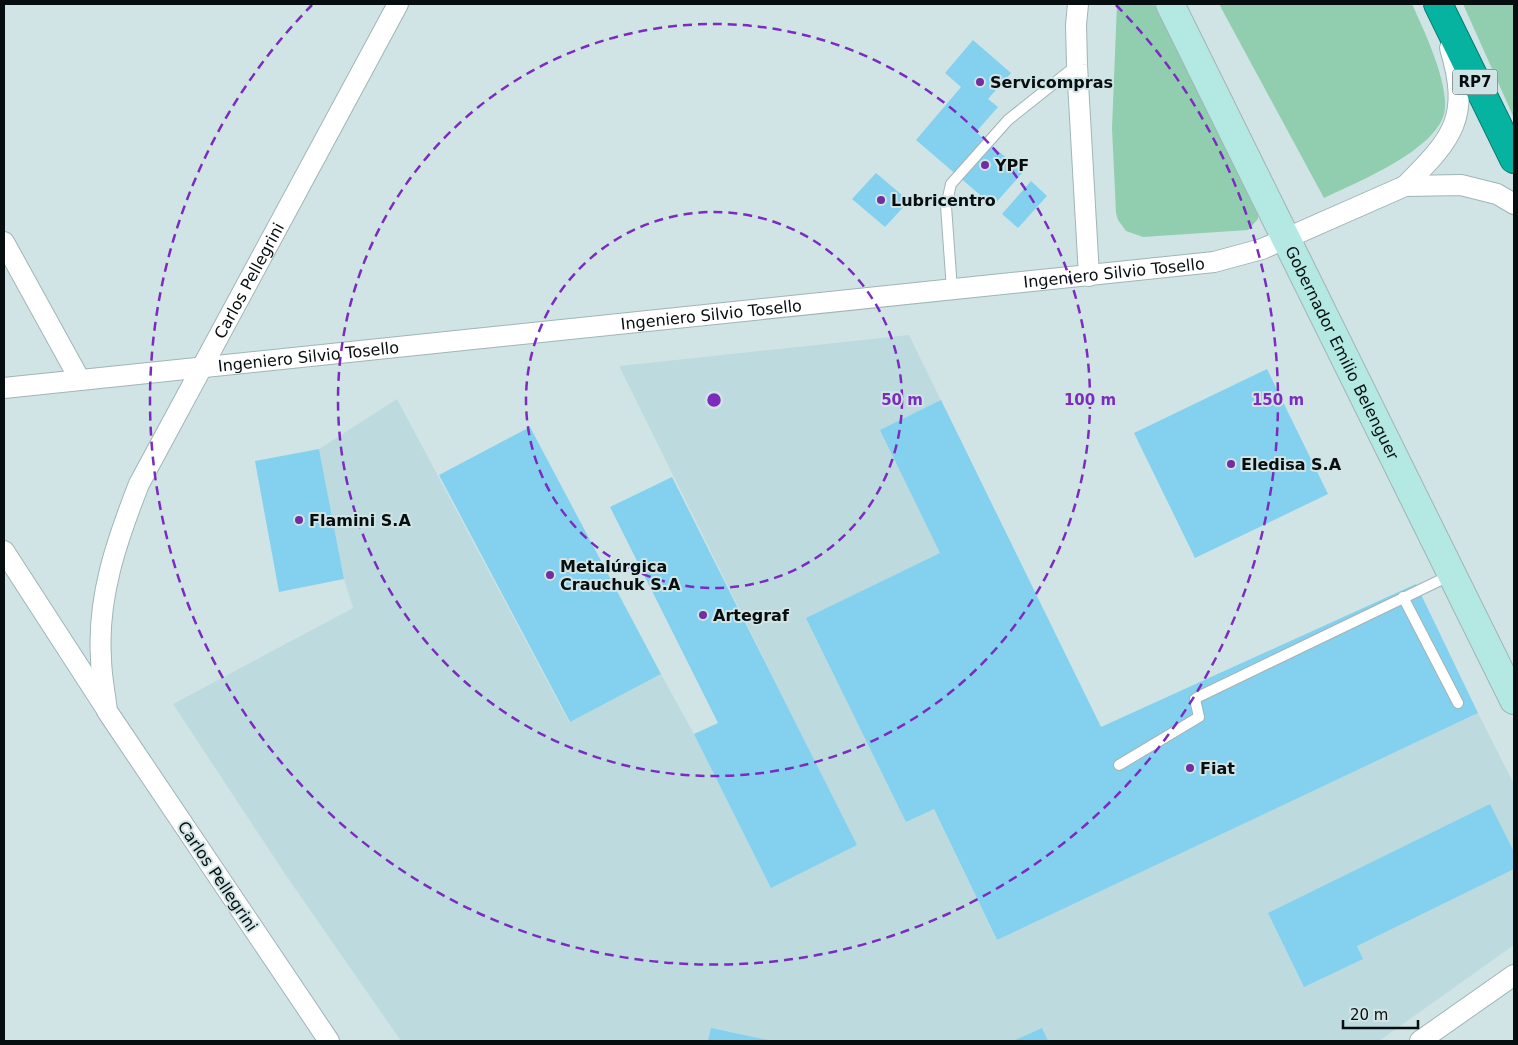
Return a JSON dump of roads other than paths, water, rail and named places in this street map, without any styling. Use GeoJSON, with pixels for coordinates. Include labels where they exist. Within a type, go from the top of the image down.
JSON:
{"type":"FeatureCollection","features":[{"type":"Feature","properties":{"kind":"highway","name":"RP7"},"geometry":{"type":"LineString","coordinates":[[1438,4],[1514,159]]}},
{"type":"Feature","properties":{"kind":"street","name":"Carlos Pellegrini"},"geometry":{"type":"LineString","coordinates":[[107,711],[100,658],[101,614],[109,570],[122,527],[139,484],[398,4]]}},
{"type":"Feature","properties":{"kind":"street"},"geometry":{"type":"LineString","coordinates":[[1078,4],[1076,25],[1077,65],[1089,276]]}},
{"type":"Feature","properties":{"kind":"street","name":"Gobernador Emilio Belenguer"},"geometry":{"type":"LineString","coordinates":[[1170,4],[1514,700]]}},
{"type":"Feature","properties":{"kind":"street","name":"Ingeniero Silvio Tosello"},"geometry":{"type":"LineString","coordinates":[[1405,186],[1443,146],[1457,116],[1460,99],[1459,82],[1438,4]]}},
{"type":"Feature","properties":{"kind":"street","name":"Ingeniero Silvio Tosello"},"geometry":{"type":"LineString","coordinates":[[4,388],[1214,262],[1262,249],[1405,186],[1461,185],[1497,194],[1514,204]]}},
{"type":"Feature","properties":{"kind":"street"},"geometry":{"type":"LineString","coordinates":[[4,242],[80,380]]}},
{"type":"Feature","properties":{"kind":"street","name":"Carlos Pellegrini"},"geometry":{"type":"LineString","coordinates":[[4,551],[107,711],[330,1041]]}},
{"type":"Feature","properties":{"kind":"street"},"geometry":{"type":"LineString","coordinates":[[1420,1041],[1514,975]]}},
{"type":"Feature","properties":{"kind":"lane"},"geometry":{"type":"LineString","coordinates":[[952,290],[946,206],[951,184],[1008,120],[1077,65]]}},
{"type":"Feature","properties":{"kind":"lane"},"geometry":{"type":"LineString","coordinates":[[1119,765],[1198,717],[1195,699],[1200,696],[1452,574]]}},
{"type":"Feature","properties":{"kind":"lane"},"geometry":{"type":"LineString","coordinates":[[1403,597],[1458,703]]}},
{"type":"Feature","properties":{"kind":"place","name":"Servicompras"},"geometry":{"type":"Point","coordinates":[980,82]}},
{"type":"Feature","properties":{"kind":"place","name":"YPF"},"geometry":{"type":"Point","coordinates":[985,165]}},
{"type":"Feature","properties":{"kind":"place","name":"Lubricentro"},"geometry":{"type":"Point","coordinates":[881,200]}},
{"type":"Feature","properties":{"kind":"place","name":"Eledisa S.A"},"geometry":{"type":"Point","coordinates":[1231,464]}},
{"type":"Feature","properties":{"kind":"place","name":"Flamini S.A"},"geometry":{"type":"Point","coordinates":[299,520]}},
{"type":"Feature","properties":{"kind":"place","name":"Metalúrgica Crauchuk S.A"},"geometry":{"type":"Point","coordinates":[550,575]}},
{"type":"Feature","properties":{"kind":"place","name":"Artegraf"},"geometry":{"type":"Point","coordinates":[703,615]}},
{"type":"Feature","properties":{"kind":"place","name":"Fiat"},"geometry":{"type":"Point","coordinates":[1190,768]}}]}
